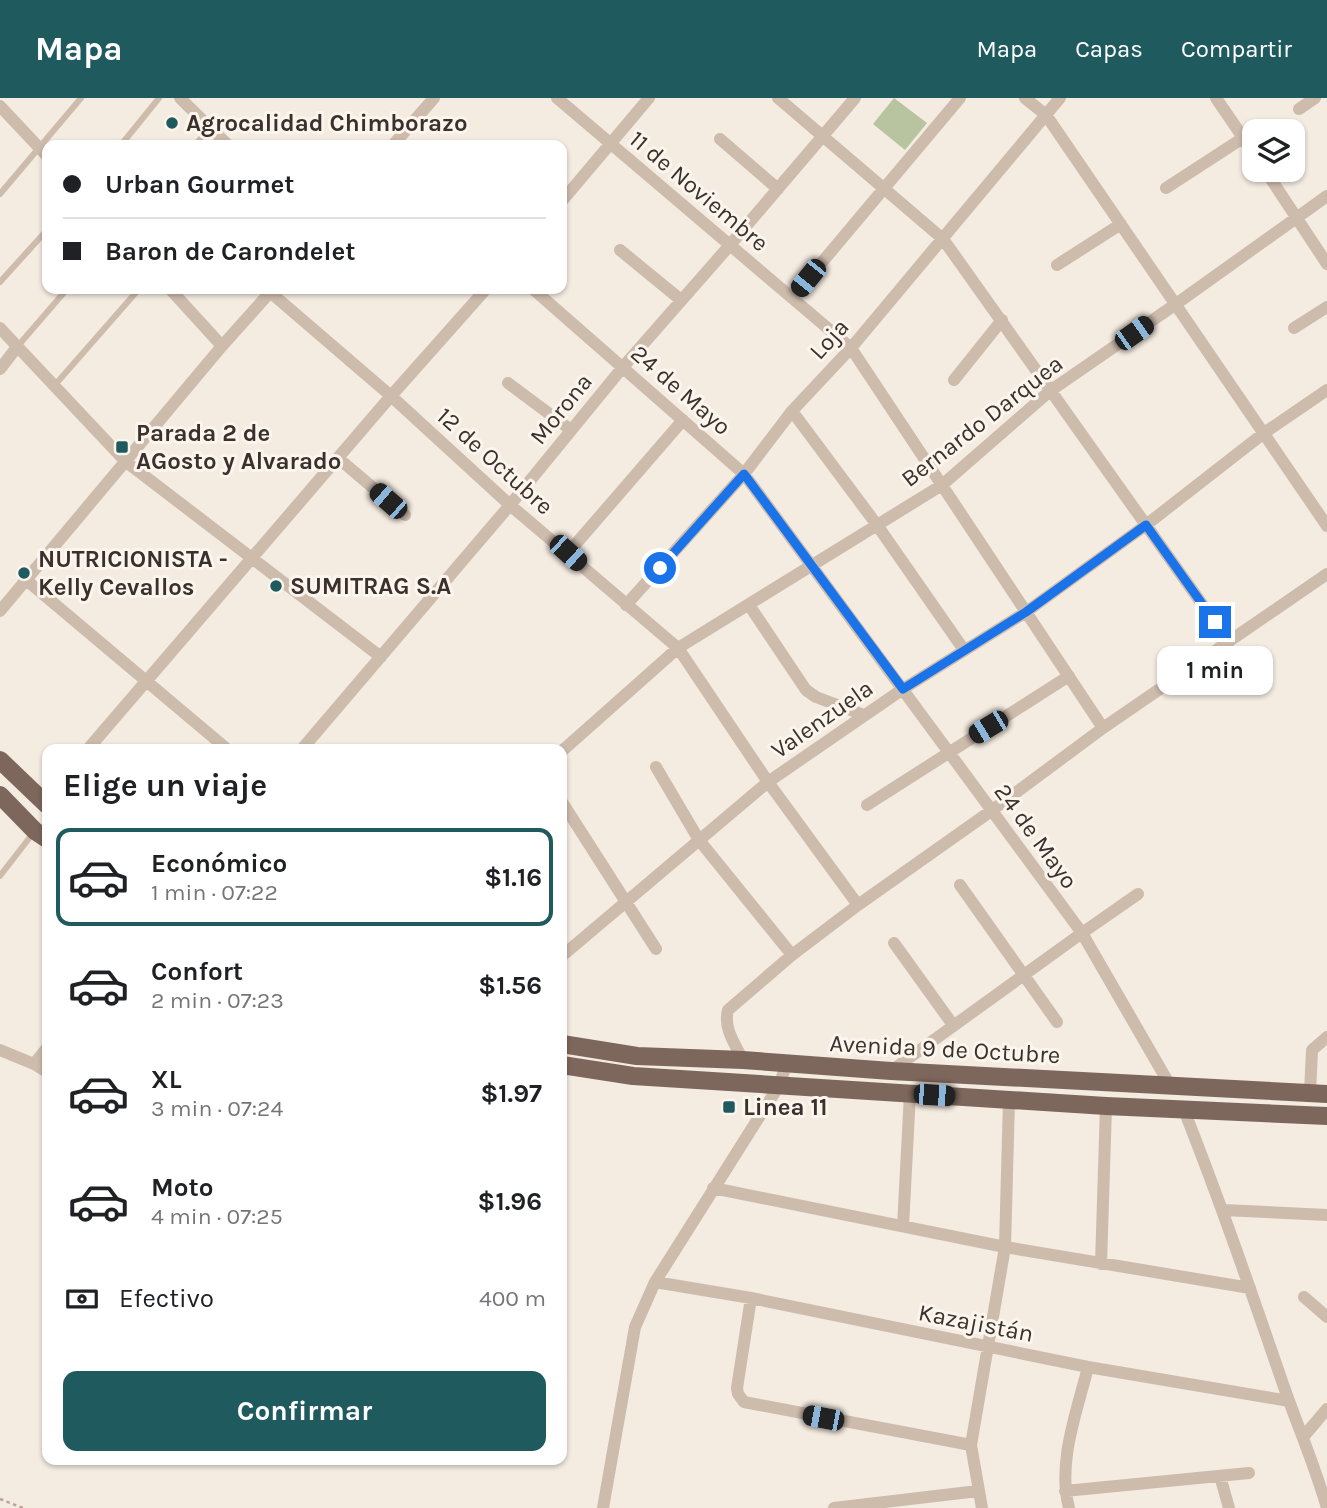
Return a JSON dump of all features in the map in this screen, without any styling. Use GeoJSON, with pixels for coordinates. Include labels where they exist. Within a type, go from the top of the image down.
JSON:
{"type":"FeatureCollection","features":[{"type":"Feature","properties":{"kind":"main road"},"geometry":{"type":"LineString","coordinates":[[0,760],[42,797]]}},
{"type":"Feature","properties":{"kind":"main road"},"geometry":{"type":"LineString","coordinates":[[0,795],[41,835]]}},
{"type":"Feature","properties":{"kind":"main road","name":"Avenida 9 de Octubre"},"geometry":{"type":"LineString","coordinates":[[567,1045],[637,1056],[743,1060],[891,1072],[1318,1093]]}},
{"type":"Feature","properties":{"kind":"main road","name":"Avenida 9 de Octubre"},"geometry":{"type":"LineString","coordinates":[[567,1066],[633,1076],[1107,1106],[1327,1116]]}},
{"type":"Feature","properties":{"kind":"street"},"geometry":{"type":"LineString","coordinates":[[180,98],[223,140]]}},
{"type":"Feature","properties":{"kind":"street"},"geometry":{"type":"LineString","coordinates":[[397,140],[434,98]]}},
{"type":"Feature","properties":{"kind":"street","name":"11 de Noviembre"},"geometry":{"type":"LineString","coordinates":[[557,98],[851,348],[1103,728]]}},
{"type":"Feature","properties":{"kind":"street"},"geometry":{"type":"LineString","coordinates":[[567,195],[649,98]]}},
{"type":"Feature","properties":{"kind":"street"},"geometry":{"type":"LineString","coordinates":[[778,98],[943,239],[1229,642]]}},
{"type":"Feature","properties":{"kind":"street","name":"Morona"},"geometry":{"type":"LineString","coordinates":[[306,744],[510,505],[622,367],[855,98]]}},
{"type":"Feature","properties":{"kind":"street"},"geometry":{"type":"LineString","coordinates":[[792,298],[960,98]]}},
{"type":"Feature","properties":{"kind":"street"},"geometry":{"type":"LineString","coordinates":[[1025,98],[1046,115],[1327,526]]}},
{"type":"Feature","properties":{"kind":"street","name":"Loja"},"geometry":{"type":"LineString","coordinates":[[626,605],[744,474],[792,411],[851,348],[1060,98]]}},
{"type":"Feature","properties":{"kind":"street"},"geometry":{"type":"LineString","coordinates":[[1216,98],[1242,137]]}},
{"type":"Feature","properties":{"kind":"street"},"geometry":{"type":"LineString","coordinates":[[1299,109],[1315,98]]}},
{"type":"Feature","properties":{"kind":"street"},"geometry":{"type":"LineString","coordinates":[[0,107],[42,151]]}},
{"type":"Feature","properties":{"kind":"street"},"geometry":{"type":"LineString","coordinates":[[720,139],[778,188]]}},
{"type":"Feature","properties":{"kind":"street"},"geometry":{"type":"LineString","coordinates":[[1166,188],[1242,139]]}},
{"type":"Feature","properties":{"kind":"street"},"geometry":{"type":"LineString","coordinates":[[1273,182],[1327,264]]}},
{"type":"Feature","properties":{"kind":"street","name":"Bernardo Darquea"},"geometry":{"type":"LineString","coordinates":[[567,747],[678,648],[942,485],[1050,391],[1327,196]]}},
{"type":"Feature","properties":{"kind":"street"},"geometry":{"type":"LineString","coordinates":[[1058,265],[1121,225]]}},
{"type":"Feature","properties":{"kind":"street"},"geometry":{"type":"LineString","coordinates":[[620,250],[681,300]]}},
{"type":"Feature","properties":{"kind":"street"},"geometry":{"type":"LineString","coordinates":[[175,294],[222,346]]}},
{"type":"Feature","properties":{"kind":"street"},"geometry":{"type":"LineString","coordinates":[[0,611],[268,294]]}},
{"type":"Feature","properties":{"kind":"street","name":"12 de Octubre"},"geometry":{"type":"LineString","coordinates":[[276,294],[510,505],[678,648],[768,782],[858,905]]}},
{"type":"Feature","properties":{"kind":"street"},"geometry":{"type":"LineString","coordinates":[[92,744],[482,294]]}},
{"type":"Feature","properties":{"kind":"street","name":"24 de Mayo"},"geometry":{"type":"LineString","coordinates":[[539,294],[744,474],[1082,933],[1171,1087]]}},
{"type":"Feature","properties":{"kind":"street"},"geometry":{"type":"LineString","coordinates":[[1294,328],[1327,307]]}},
{"type":"Feature","properties":{"kind":"street"},"geometry":{"type":"LineString","coordinates":[[954,380],[1002,320]]}},
{"type":"Feature","properties":{"kind":"street"},"geometry":{"type":"LineString","coordinates":[[0,328],[125,461],[381,657]]}},
{"type":"Feature","properties":{"kind":"street"},"geometry":{"type":"LineString","coordinates":[[0,369],[17,347]]}},
{"type":"Feature","properties":{"kind":"street"},"geometry":{"type":"LineString","coordinates":[[508,383],[571,430]]}},
{"type":"Feature","properties":{"kind":"street","name":"Valenzuela"},"geometry":{"type":"LineString","coordinates":[[567,952],[768,782],[903,689],[1026,612],[1146,525],[1264,433],[1327,390]]}},
{"type":"Feature","properties":{"kind":"street"},"geometry":{"type":"LineString","coordinates":[[792,411],[877,525],[964,650]]}},
{"type":"Feature","properties":{"kind":"street"},"geometry":{"type":"LineString","coordinates":[[568,553],[683,420]]}},
{"type":"Feature","properties":{"kind":"street"},"geometry":{"type":"LineString","coordinates":[[338,458],[405,515]]}},
{"type":"Feature","properties":{"kind":"street"},"geometry":{"type":"LineString","coordinates":[[743,1060],[727,1027],[728,1010],[792,955],[1103,728],[1327,574]]}},
{"type":"Feature","properties":{"kind":"street"},"geometry":{"type":"LineString","coordinates":[[25,579],[221,744]]}},
{"type":"Feature","properties":{"kind":"street"},"geometry":{"type":"LineString","coordinates":[[749,605],[806,690],[816,697],[864,715]]}},
{"type":"Feature","properties":{"kind":"street"},"geometry":{"type":"LineString","coordinates":[[867,805],[1069,676]]}},
{"type":"Feature","properties":{"kind":"street"},"geometry":{"type":"LineString","coordinates":[[656,768],[699,840],[792,955]]}},
{"type":"Feature","properties":{"kind":"street"},"geometry":{"type":"LineString","coordinates":[[567,810],[656,949]]}},
{"type":"Feature","properties":{"kind":"street"},"geometry":{"type":"LineString","coordinates":[[960,885],[1057,1022]]}},
{"type":"Feature","properties":{"kind":"street"},"geometry":{"type":"LineString","coordinates":[[891,1072],[1139,894]]}},
{"type":"Feature","properties":{"kind":"street"},"geometry":{"type":"LineString","coordinates":[[894,943],[953,1025]]}},
{"type":"Feature","properties":{"kind":"street"},"geometry":{"type":"LineString","coordinates":[[1318,1093],[1310,1056],[1312,1050],[1327,1037]]}},
{"type":"Feature","properties":{"kind":"street"},"geometry":{"type":"LineString","coordinates":[[0,1050],[42,1070]]}},
{"type":"Feature","properties":{"kind":"street"},"geometry":{"type":"LineString","coordinates":[[34,1064],[42,1054]]}},
{"type":"Feature","properties":{"kind":"street"},"geometry":{"type":"LineString","coordinates":[[603,1508],[635,1327],[654,1282],[780,1084],[786,1064]]}},
{"type":"Feature","properties":{"kind":"street"},"geometry":{"type":"LineString","coordinates":[[902,1226],[910,1094]]}},
{"type":"Feature","properties":{"kind":"street"},"geometry":{"type":"LineString","coordinates":[[982,1508],[971,1445],[1005,1247],[1009,1100]]}},
{"type":"Feature","properties":{"kind":"street"},"geometry":{"type":"LineString","coordinates":[[1101,1264],[1107,1106]]}},
{"type":"Feature","properties":{"kind":"street"},"geometry":{"type":"LineString","coordinates":[[1184,1110],[1223,1210],[1327,1508]]}},
{"type":"Feature","properties":{"kind":"street"},"geometry":{"type":"LineString","coordinates":[[713,1188],[1005,1247],[1250,1288]]}},
{"type":"Feature","properties":{"kind":"street"},"geometry":{"type":"LineString","coordinates":[[1223,1210],[1327,1216]]}},
{"type":"Feature","properties":{"kind":"street","name":"Kazajistán"},"geometry":{"type":"LineString","coordinates":[[654,1282],[751,1298],[1088,1367],[1289,1401]]}},
{"type":"Feature","properties":{"kind":"street"},"geometry":{"type":"LineString","coordinates":[[1304,1297],[1327,1317]]}},
{"type":"Feature","properties":{"kind":"street"},"geometry":{"type":"LineString","coordinates":[[751,1298],[737,1388],[740,1398],[749,1405],[971,1445]]}},
{"type":"Feature","properties":{"kind":"street"},"geometry":{"type":"LineString","coordinates":[[1069,1508],[1065,1491],[1065,1469],[1088,1367]]}},
{"type":"Feature","properties":{"kind":"street"},"geometry":{"type":"LineString","coordinates":[[1304,1436],[1327,1409]]}},
{"type":"Feature","properties":{"kind":"street"},"geometry":{"type":"LineString","coordinates":[[1065,1491],[1249,1474]]}},
{"type":"Feature","properties":{"kind":"street"},"geometry":{"type":"LineString","coordinates":[[1220,1476],[1229,1508]]}},
{"type":"Feature","properties":{"kind":"street"},"geometry":{"type":"LineString","coordinates":[[834,1508],[978,1491]]}},
{"type":"Feature","properties":{"kind":"lane"},"geometry":{"type":"LineString","coordinates":[[51,140],[81,98]]}},
{"type":"Feature","properties":{"kind":"lane"},"geometry":{"type":"LineString","coordinates":[[125,140],[159,98]]}},
{"type":"Feature","properties":{"kind":"lane"},"geometry":{"type":"LineString","coordinates":[[199,140],[210,128]]}},
{"type":"Feature","properties":{"kind":"lane"},"geometry":{"type":"LineString","coordinates":[[0,194],[42,153]]}},
{"type":"Feature","properties":{"kind":"lane"},"geometry":{"type":"LineString","coordinates":[[0,282],[42,236]]}},
{"type":"Feature","properties":{"kind":"lane"},"geometry":{"type":"LineString","coordinates":[[17,347],[63,294]]}},
{"type":"Feature","properties":{"kind":"lane"},"geometry":{"type":"LineString","coordinates":[[54,386],[135,294]]}},
{"type":"Feature","properties":{"kind":"lane"},"geometry":{"type":"LineString","coordinates":[[0,876],[41,835]]}},
{"type":"Feature","properties":{"kind":"path"},"geometry":{"type":"LineString","coordinates":[[0,1499],[23,1508]]}},
{"type":"Feature","properties":{"kind":"green space"},"geometry":{"type":"Polygon","coordinates":[[[894,98],[927,123],[905,150],[873,124],[894,98]]]}},
{"type":"Feature","properties":{"kind":"place","name":"Agrocalidad Chimborazo"},"geometry":{"type":"Point","coordinates":[172,123]}},
{"type":"Feature","properties":{"kind":"place","name":"Parada 2 de AGosto y Alvarado"},"geometry":{"type":"Point","coordinates":[122,447]}},
{"type":"Feature","properties":{"kind":"place","name":"NUTRICIONISTA - Kelly Cevallos"},"geometry":{"type":"Point","coordinates":[24,573]}},
{"type":"Feature","properties":{"kind":"place","name":"SUMITRAG S.A"},"geometry":{"type":"Point","coordinates":[276,586]}},
{"type":"Feature","properties":{"kind":"place","name":"Linea 11"},"geometry":{"type":"Point","coordinates":[729,1107]}},
{"type":"Feature","properties":{"kind":"route"},"geometry":{"type":"LineString","coordinates":[[660,568],[744,474],[903,689],[1026,612],[1146,525],[1215,622]]}}]}
